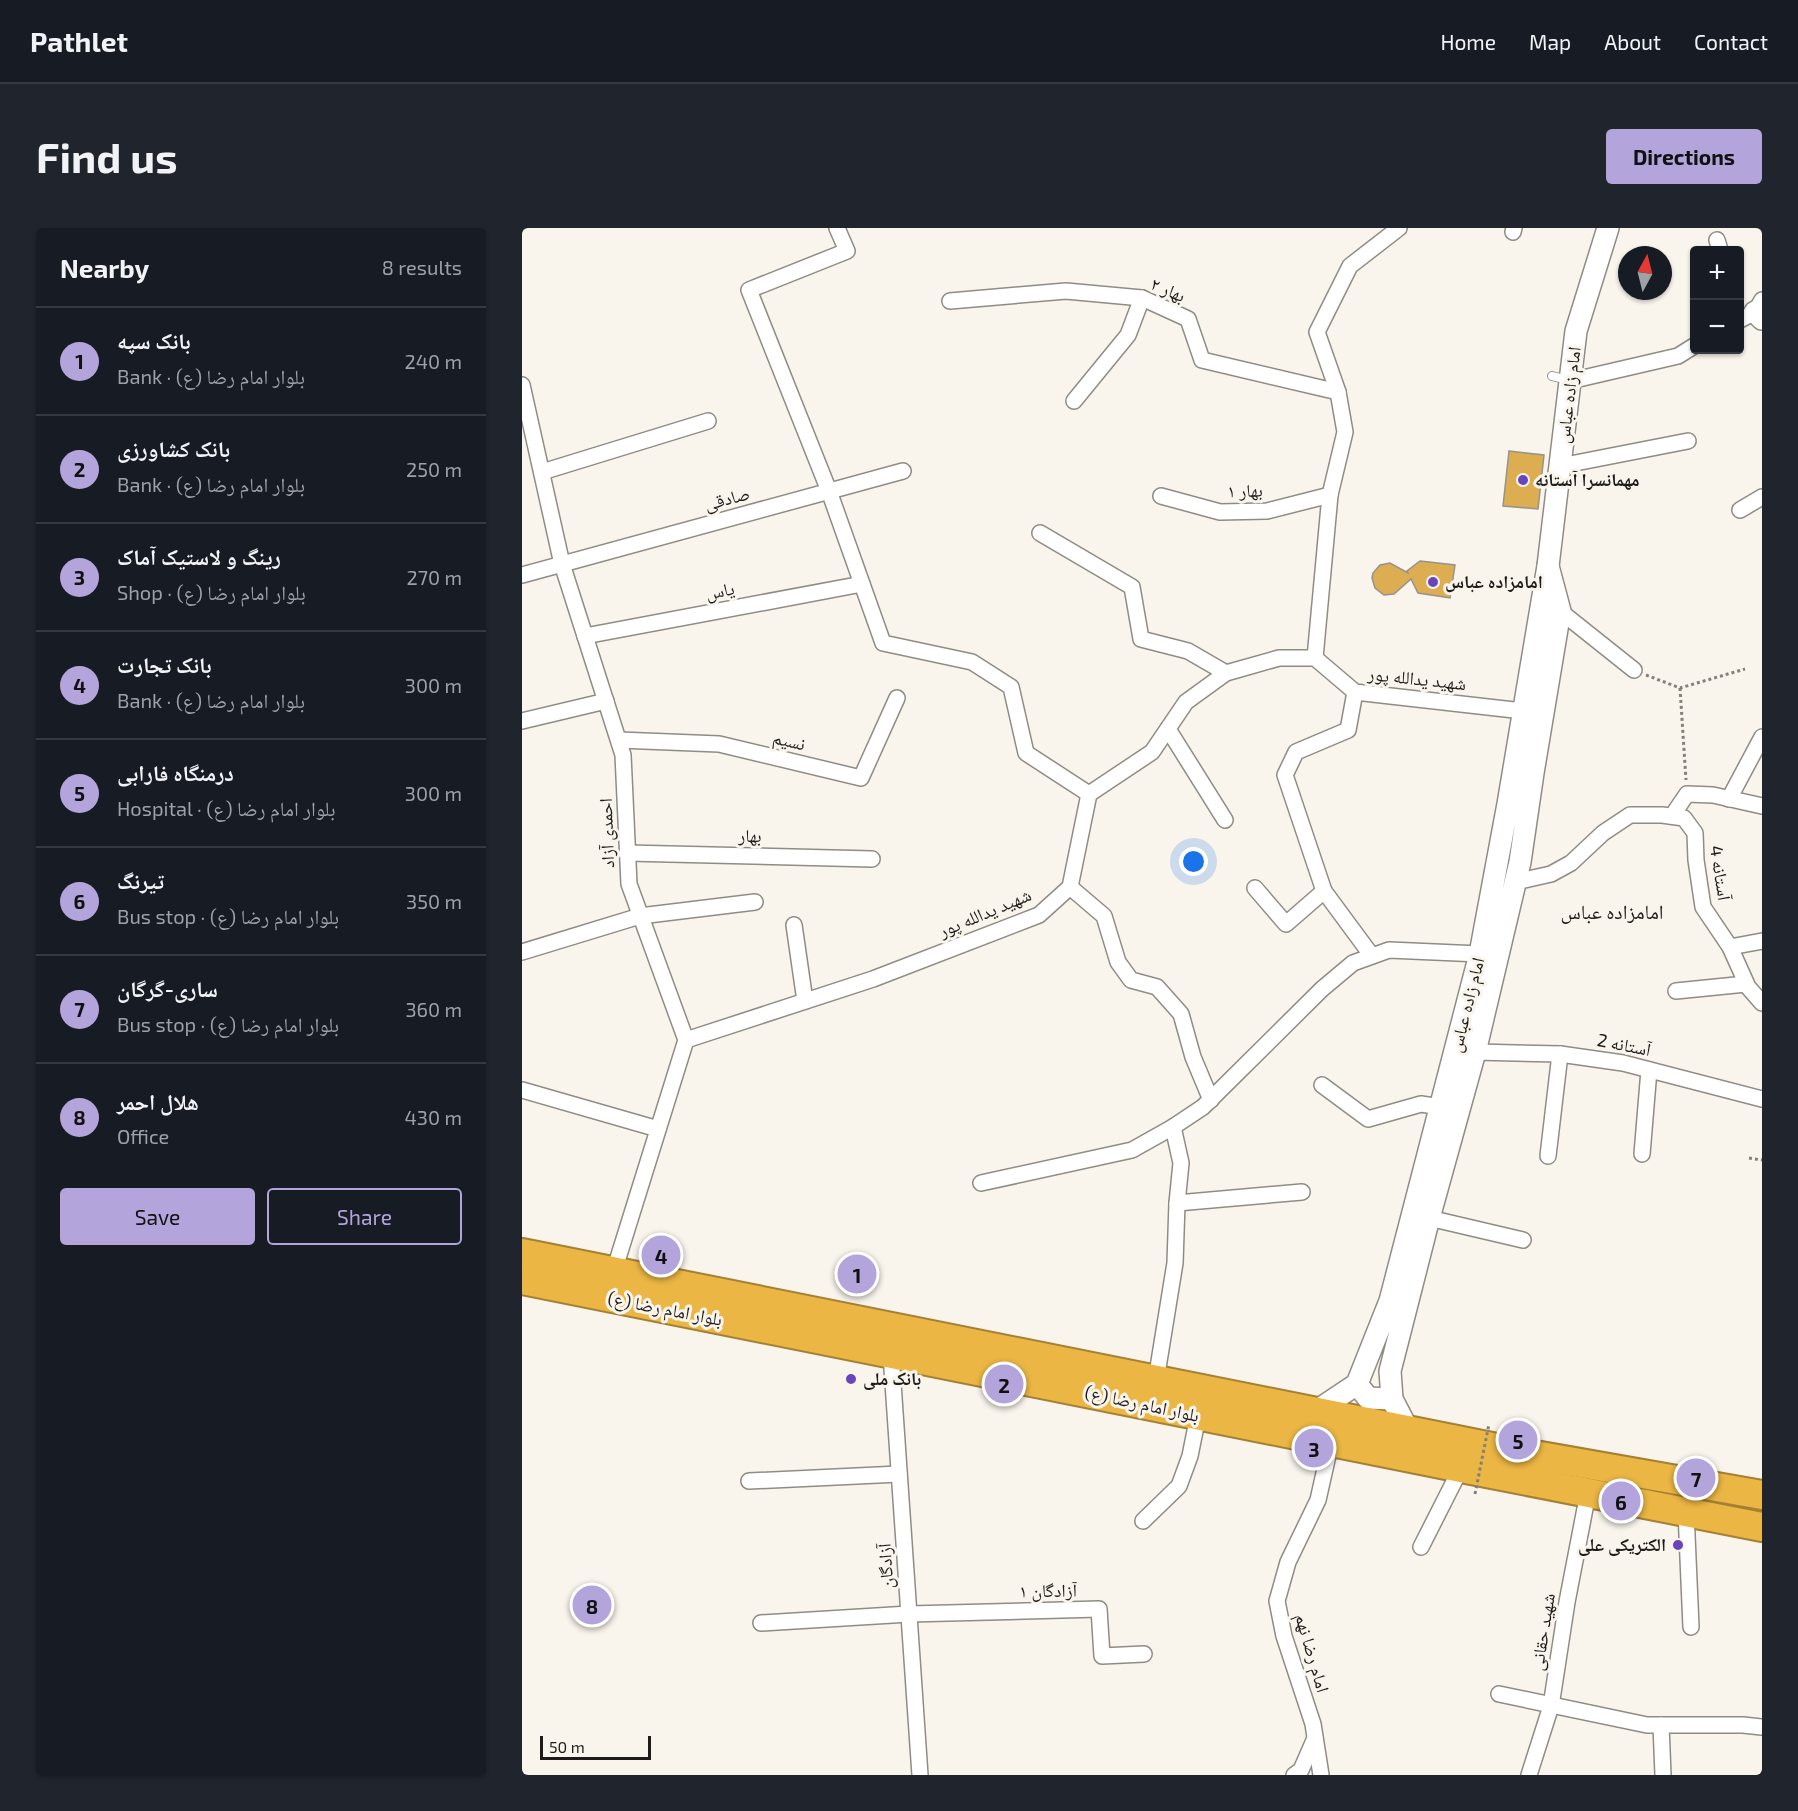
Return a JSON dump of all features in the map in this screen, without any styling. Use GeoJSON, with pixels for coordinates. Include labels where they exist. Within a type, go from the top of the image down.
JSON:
{"type":"FeatureCollection","features":[{"type":"Feature","properties":{"kind":"highway","name":"بلوار امام رضا (ع)"},"geometry":{"type":"LineString","coordinates":[[522,1253],[1512,1451],[1762,1495]]}},
{"type":"Feature","properties":{"kind":"highway","name":"بلوار امام رضا (ع)"},"geometry":{"type":"LineString","coordinates":[[522,1280],[1762,1527]]}},
{"type":"Feature","properties":{"kind":"street"},"geometry":{"type":"LineString","coordinates":[[837,228],[847,251],[749,290],[829,491],[883,643],[972,662],[1011,687],[1026,753],[1089,794]]}},
{"type":"Feature","properties":{"kind":"street"},"geometry":{"type":"LineString","coordinates":[[1211,1100],[1193,1057],[1181,1014],[1157,987],[1131,980],[1118,962],[1104,916],[1070,887],[1089,794],[1152,752],[1186,702],[1226,673],[1279,658],[1316,658],[1330,495],[1345,432],[1338,392],[1317,332],[1350,266],[1399,228]]}},
{"type":"Feature","properties":{"kind":"street","name":"امام زاده عباس"},"geometry":{"type":"LineString","coordinates":[[1357,1384],[1390,1301],[1480,954],[1548,566],[1560,466],[1561,378],[1608,228]]}},
{"type":"Feature","properties":{"kind":"street","name":"بهار ۲"},"geometry":{"type":"LineString","coordinates":[[950,301],[1066,291],[1142,298],[1188,319],[1202,360],[1338,392]]}},
{"type":"Feature","properties":{"kind":"street"},"geometry":{"type":"LineString","coordinates":[[1074,401],[1128,335],[1142,298]]}},
{"type":"Feature","properties":{"kind":"street"},"geometry":{"type":"LineString","coordinates":[[1561,378],[1678,356],[1690,349]]}},
{"type":"Feature","properties":{"kind":"street","name":"احمدی آزاد"},"geometry":{"type":"LineString","coordinates":[[522,385],[562,564],[623,755],[629,884],[686,1040]]}},
{"type":"Feature","properties":{"kind":"street"},"geometry":{"type":"LineString","coordinates":[[542,472],[708,421]]}},
{"type":"Feature","properties":{"kind":"street"},"geometry":{"type":"LineString","coordinates":[[1560,466],[1688,441]]}},
{"type":"Feature","properties":{"kind":"street","name":"صادقی"},"geometry":{"type":"LineString","coordinates":[[522,575],[903,471]]}},
{"type":"Feature","properties":{"kind":"street","name":"بهار ۱"},"geometry":{"type":"LineString","coordinates":[[1161,496],[1220,512],[1267,511],[1330,495]]}},
{"type":"Feature","properties":{"kind":"street"},"geometry":{"type":"LineString","coordinates":[[1740,510],[1762,497]]}},
{"type":"Feature","properties":{"kind":"street"},"geometry":{"type":"LineString","coordinates":[[1040,533],[1132,587],[1141,639],[1188,651],[1226,673]]}},
{"type":"Feature","properties":{"kind":"street","name":"امام زاده عباس"},"geometry":{"type":"LineString","coordinates":[[1408,1430],[1392,1399],[1390,1371],[1475,1052],[1520,862],[1560,611],[1548,566]]}},
{"type":"Feature","properties":{"kind":"street","name":"یاس"},"geometry":{"type":"LineString","coordinates":[[585,636],[862,584]]}},
{"type":"Feature","properties":{"kind":"street"},"geometry":{"type":"LineString","coordinates":[[1560,611],[1634,670]]}},
{"type":"Feature","properties":{"kind":"street","name":"شهید یدالله پور"},"geometry":{"type":"LineString","coordinates":[[1316,658],[1355,692],[1523,711]]}},
{"type":"Feature","properties":{"kind":"street"},"geometry":{"type":"LineString","coordinates":[[1355,692],[1348,730],[1296,752],[1285,775],[1324,891],[1372,956]]}},
{"type":"Feature","properties":{"kind":"street","name":"نسیم"},"geometry":{"type":"LineString","coordinates":[[619,740],[719,744],[861,778],[897,698]]}},
{"type":"Feature","properties":{"kind":"street"},"geometry":{"type":"LineString","coordinates":[[522,721],[606,701]]}},
{"type":"Feature","properties":{"kind":"street"},"geometry":{"type":"LineString","coordinates":[[1168,729],[1225,820]]}},
{"type":"Feature","properties":{"kind":"street"},"geometry":{"type":"LineString","coordinates":[[1729,799],[1762,737]]}},
{"type":"Feature","properties":{"kind":"street"},"geometry":{"type":"LineString","coordinates":[[1515,882],[1551,874],[1571,863],[1603,833],[1630,815],[1672,816],[1688,794],[1713,795],[1762,806]]}},
{"type":"Feature","properties":{"kind":"street","name":"آستانه 4"},"geometry":{"type":"LineString","coordinates":[[1672,816],[1684,818],[1695,833],[1696,860],[1703,907],[1730,947],[1746,984],[1762,1003]]}},
{"type":"Feature","properties":{"kind":"street","name":"بهار"},"geometry":{"type":"LineString","coordinates":[[627,853],[872,859]]}},
{"type":"Feature","properties":{"kind":"street","name":"شهید یدالله پور"},"geometry":{"type":"LineString","coordinates":[[686,1040],[873,979],[1039,915],[1070,887]]}},
{"type":"Feature","properties":{"kind":"street"},"geometry":{"type":"LineString","coordinates":[[1255,888],[1286,924],[1324,891]]}},
{"type":"Feature","properties":{"kind":"street"},"geometry":{"type":"LineString","coordinates":[[522,952],[640,916],[755,902]]}},
{"type":"Feature","properties":{"kind":"street"},"geometry":{"type":"LineString","coordinates":[[794,925],[806,1001]]}},
{"type":"Feature","properties":{"kind":"street"},"geometry":{"type":"LineString","coordinates":[[1730,947],[1762,941]]}},
{"type":"Feature","properties":{"kind":"street"},"geometry":{"type":"LineString","coordinates":[[981,1183],[1132,1150],[1173,1127],[1211,1100],[1322,989],[1353,963],[1389,950],[1480,954]]}},
{"type":"Feature","properties":{"kind":"street"},"geometry":{"type":"LineString","coordinates":[[1676,991],[1746,984]]}},
{"type":"Feature","properties":{"kind":"street"},"geometry":{"type":"LineString","coordinates":[[614,1271],[686,1040]]}},
{"type":"Feature","properties":{"kind":"street","name":"آستانه 2"},"geometry":{"type":"LineString","coordinates":[[1475,1052],[1560,1054],[1623,1063],[1762,1099]]}},
{"type":"Feature","properties":{"kind":"street"},"geometry":{"type":"LineString","coordinates":[[1548,1156],[1560,1054]]}},
{"type":"Feature","properties":{"kind":"street"},"geometry":{"type":"LineString","coordinates":[[1642,1155],[1649,1070]]}},
{"type":"Feature","properties":{"kind":"street"},"geometry":{"type":"LineString","coordinates":[[1322,1085],[1368,1119],[1421,1104],[1441,1107]]}},
{"type":"Feature","properties":{"kind":"street"},"geometry":{"type":"LineString","coordinates":[[522,1090],[658,1129]]}},
{"type":"Feature","properties":{"kind":"street"},"geometry":{"type":"LineString","coordinates":[[1156,1380],[1174,1263],[1182,1162],[1173,1127]]}},
{"type":"Feature","properties":{"kind":"street"},"geometry":{"type":"LineString","coordinates":[[1177,1203],[1302,1192]]}},
{"type":"Feature","properties":{"kind":"street"},"geometry":{"type":"LineString","coordinates":[[1429,1218],[1523,1240]]}},
{"type":"Feature","properties":{"kind":"street","name":"آزادگان"},"geometry":{"type":"LineString","coordinates":[[891,1354],[920,1775]]}},
{"type":"Feature","properties":{"kind":"street"},"geometry":{"type":"LineString","coordinates":[[1315,1412],[1357,1384],[1368,1398],[1392,1399]]}},
{"type":"Feature","properties":{"kind":"street"},"geometry":{"type":"LineString","coordinates":[[1143,1521],[1179,1486],[1190,1456],[1198,1416]]}},
{"type":"Feature","properties":{"kind":"street","name":"امام رضا نهم"},"geometry":{"type":"LineString","coordinates":[[1321,1775],[1313,1724],[1284,1636],[1277,1601],[1288,1562],[1318,1500],[1331,1442]]}},
{"type":"Feature","properties":{"kind":"street"},"geometry":{"type":"LineString","coordinates":[[1421,1547],[1461,1468]]}},
{"type":"Feature","properties":{"kind":"street"},"geometry":{"type":"LineString","coordinates":[[749,1481],[899,1474]]}},
{"type":"Feature","properties":{"kind":"street","name":"شهید حقانی"},"geometry":{"type":"LineString","coordinates":[[1529,1775],[1551,1706],[1567,1602],[1588,1493]]}},
{"type":"Feature","properties":{"kind":"street"},"geometry":{"type":"LineString","coordinates":[[1686,1512],[1691,1627]]}},
{"type":"Feature","properties":{"kind":"street","name":"آزادگان ۱"},"geometry":{"type":"LineString","coordinates":[[909,1614],[1099,1609],[1101,1656],[1144,1654]]}},
{"type":"Feature","properties":{"kind":"street"},"geometry":{"type":"LineString","coordinates":[[761,1623],[909,1614]]}},
{"type":"Feature","properties":{"kind":"street"},"geometry":{"type":"LineString","coordinates":[[1499,1694],[1647,1725],[1762,1726]]}},
{"type":"Feature","properties":{"kind":"street"},"geometry":{"type":"LineString","coordinates":[[1661,1725],[1663,1775]]}},
{"type":"Feature","properties":{"kind":"street"},"geometry":{"type":"LineString","coordinates":[[1294,1775],[1301,1770],[1315,1738]]}},
{"type":"Feature","properties":{"kind":"path"},"geometry":{"type":"LineString","coordinates":[[1634,670],[1680,688],[1745,669]]}},
{"type":"Feature","properties":{"kind":"path"},"geometry":{"type":"LineString","coordinates":[[1680,688],[1688,794]]}},
{"type":"Feature","properties":{"kind":"path"},"geometry":{"type":"LineString","coordinates":[[1749,1158],[1762,1160]]}},
{"type":"Feature","properties":{"kind":"path"},"geometry":{"type":"LineString","coordinates":[[1475,1494],[1489,1424]]}},
{"type":"Feature","properties":{"kind":"building","name":"مهمانسرا آستانه"},"geometry":{"type":"Polygon","coordinates":[[[1509,451],[1544,455],[1538,509],[1503,506],[1509,451]]]}},
{"type":"Feature","properties":{"kind":"building","name":"امامزاده عباس"},"geometry":{"type":"Polygon","coordinates":[[[1420,561],[1455,565],[1450,598],[1418,593],[1411,579],[1394,594],[1384,595],[1375,588],[1373,573],[1380,565],[1390,563],[1408,573],[1407,571],[1420,561]]]}},
{"type":"Feature","properties":{"kind":"place","name":"مهمانسرا آستانه"},"geometry":{"type":"Point","coordinates":[1523,480]}},
{"type":"Feature","properties":{"kind":"place","name":"امامزاده عباس"},"geometry":{"type":"Point","coordinates":[1433,582]}},
{"type":"Feature","properties":{"kind":"place","name":"بانک تجارت"},"geometry":{"type":"Point","coordinates":[661,1255]}},
{"type":"Feature","properties":{"kind":"place","name":"بانک سپه"},"geometry":{"type":"Point","coordinates":[857,1274]}},
{"type":"Feature","properties":{"kind":"place","name":"بانک ملی"},"geometry":{"type":"Point","coordinates":[851,1379]}},
{"type":"Feature","properties":{"kind":"place","name":"بانک کشاورزی"},"geometry":{"type":"Point","coordinates":[1004,1384]}},
{"type":"Feature","properties":{"kind":"place","name":"درمنگاه فارابی"},"geometry":{"type":"Point","coordinates":[1518,1440]}},
{"type":"Feature","properties":{"kind":"place","name":"رینگ و لاستیک آماک"},"geometry":{"type":"Point","coordinates":[1314,1448]}},
{"type":"Feature","properties":{"kind":"place","name":"ساری-گرگان"},"geometry":{"type":"Point","coordinates":[1696,1478]}},
{"type":"Feature","properties":{"kind":"place","name":"تیرنگ"},"geometry":{"type":"Point","coordinates":[1621,1501]}},
{"type":"Feature","properties":{"kind":"place","name":"الکتریکی علی"},"geometry":{"type":"Point","coordinates":[1678,1545]}},
{"type":"Feature","properties":{"kind":"place","name":"هلال احمر"},"geometry":{"type":"Point","coordinates":[592,1605]}},
{"type":"Feature","properties":{"kind":"district","name":"امامزاده عباس"},"geometry":{"type":"Point","coordinates":[1612,912]}}]}
